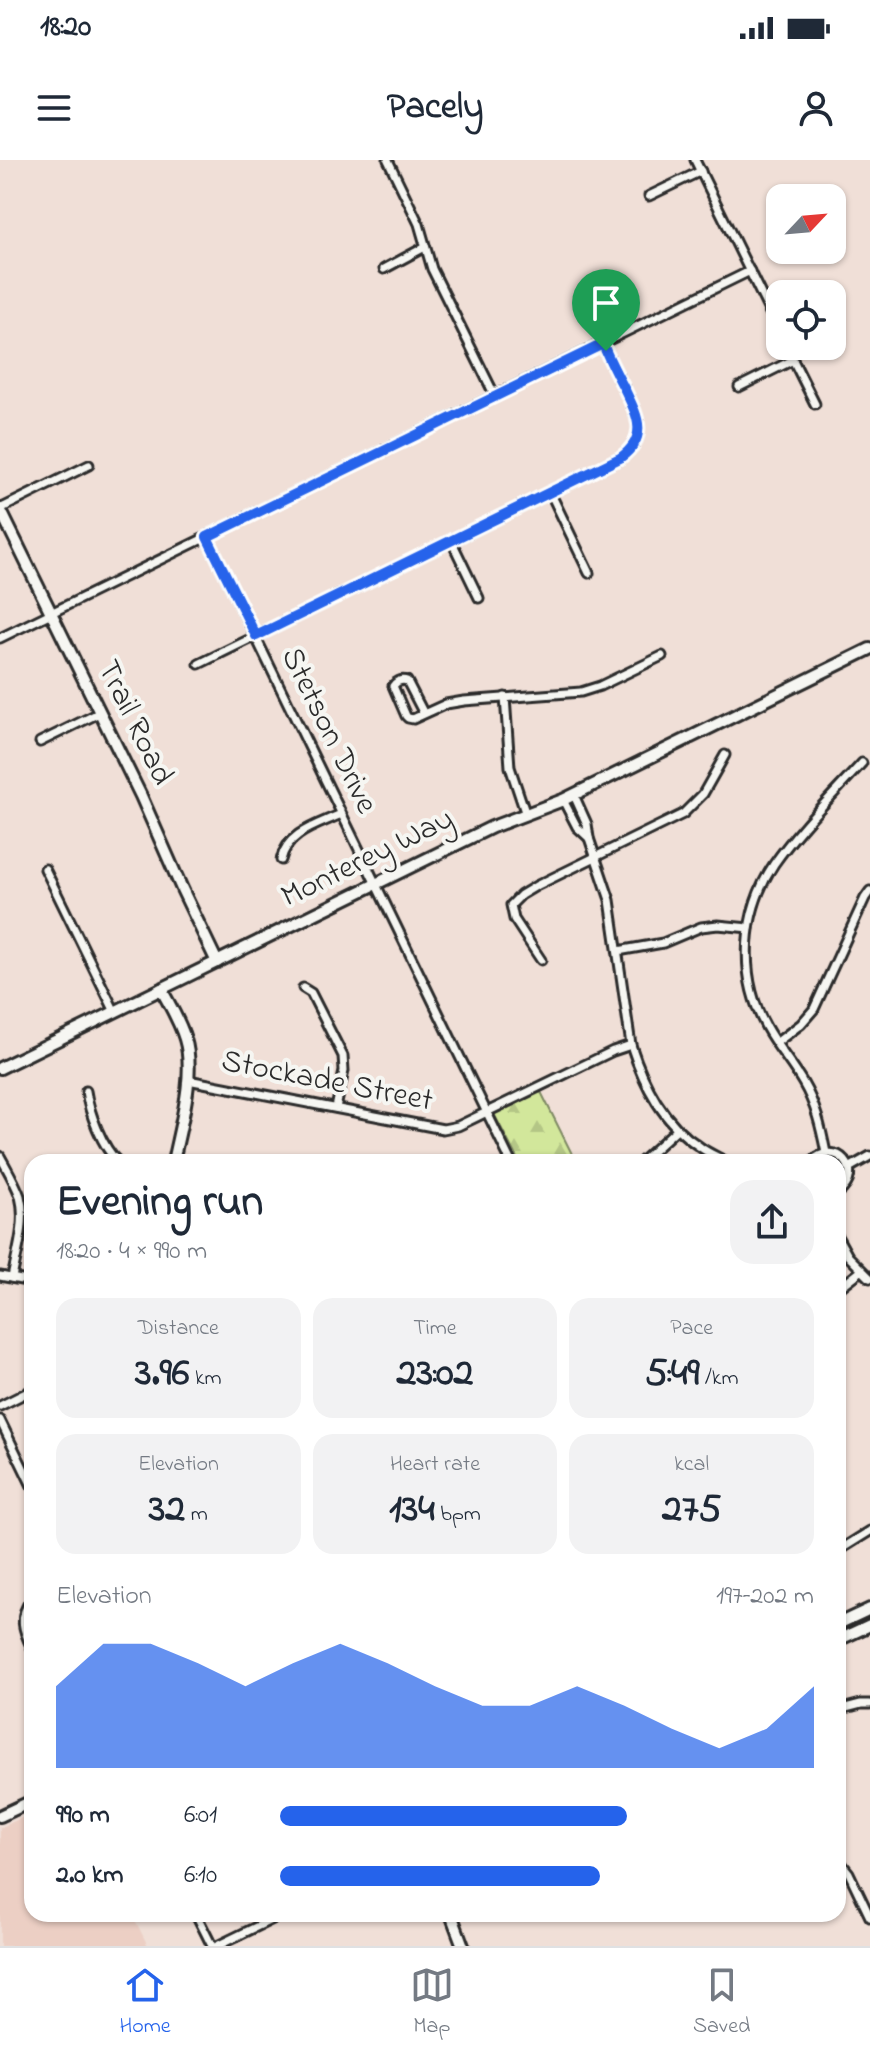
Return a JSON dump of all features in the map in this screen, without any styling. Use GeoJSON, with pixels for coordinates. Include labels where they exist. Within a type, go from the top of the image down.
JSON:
{"type":"FeatureCollection","features":[{"type":"Feature","properties":{"kind":"street"},"geometry":{"type":"LineString","coordinates":[[388,160],[419,224],[432,269],[495,396]]}},
{"type":"Feature","properties":{"kind":"street"},"geometry":{"type":"LineString","coordinates":[[695,160],[766,304]]}},
{"type":"Feature","properties":{"kind":"street"},"geometry":{"type":"LineString","coordinates":[[649,196],[701,171]]}},
{"type":"Feature","properties":{"kind":"street"},"geometry":{"type":"LineString","coordinates":[[384,269],[425,247]]}},
{"type":"Feature","properties":{"kind":"street"},"geometry":{"type":"LineString","coordinates":[[0,638],[750,271]]}},
{"type":"Feature","properties":{"kind":"street"},"geometry":{"type":"LineString","coordinates":[[199,664],[629,451],[639,431],[636,413],[603,344]]}},
{"type":"Feature","properties":{"kind":"street"},"geometry":{"type":"LineString","coordinates":[[739,387],[793,360],[815,404]]}},
{"type":"Feature","properties":{"kind":"street"},"geometry":{"type":"LineString","coordinates":[[0,509],[89,465]]}},
{"type":"Feature","properties":{"kind":"street"},"geometry":{"type":"LineString","coordinates":[[550,492],[589,573]]}},
{"type":"Feature","properties":{"kind":"street","name":"Trail Road"},"geometry":{"type":"LineString","coordinates":[[0,509],[141,796],[217,962]]}},
{"type":"Feature","properties":{"kind":"street","name":"Stetson Drive"},"geometry":{"type":"LineString","coordinates":[[207,537],[507,1154]]}},
{"type":"Feature","properties":{"kind":"street"},"geometry":{"type":"LineString","coordinates":[[451,540],[479,598]]}},
{"type":"Feature","properties":{"kind":"street","name":"Monterey Way"},"geometry":{"type":"LineString","coordinates":[[0,1068],[492,827],[569,798],[870,649]]}},
{"type":"Feature","properties":{"kind":"street"},"geometry":{"type":"LineString","coordinates":[[424,714],[407,681],[393,686],[406,716],[413,719],[424,714],[446,704],[464,701],[581,692],[662,656]]}},
{"type":"Feature","properties":{"kind":"street"},"geometry":{"type":"LineString","coordinates":[[505,697],[510,767],[526,815]]}},
{"type":"Feature","properties":{"kind":"street"},"geometry":{"type":"LineString","coordinates":[[40,742],[99,713]]}},
{"type":"Feature","properties":{"kind":"street"},"geometry":{"type":"LineString","coordinates":[[541,960],[514,919],[511,905],[536,886],[683,814],[703,794],[725,755]]}},
{"type":"Feature","properties":{"kind":"street"},"geometry":{"type":"LineString","coordinates":[[826,1153],[812,1101],[759,1013],[748,971],[747,943],[757,896],[773,866],[862,763]]}},
{"type":"Feature","properties":{"kind":"street"},"geometry":{"type":"LineString","coordinates":[[569,798],[587,824],[610,900],[631,1045],[639,1068],[652,1096],[677,1129],[712,1154]]}},
{"type":"Feature","properties":{"kind":"street"},"geometry":{"type":"LineString","coordinates":[[281,860],[291,840],[341,814]]}},
{"type":"Feature","properties":{"kind":"street"},"geometry":{"type":"LineString","coordinates":[[45,869],[115,1012]]}},
{"type":"Feature","properties":{"kind":"street"},"geometry":{"type":"LineString","coordinates":[[776,1043],[801,1024],[814,1009],[870,891]]}},
{"type":"Feature","properties":{"kind":"street"},"geometry":{"type":"LineString","coordinates":[[618,951],[663,943],[701,927],[749,928]]}},
{"type":"Feature","properties":{"kind":"street"},"geometry":{"type":"LineString","coordinates":[[303,988],[311,993],[343,1056],[344,1071],[336,1108]]}},
{"type":"Feature","properties":{"kind":"street"},"geometry":{"type":"LineString","coordinates":[[161,989],[185,1040],[189,1060],[174,1154]]}},
{"type":"Feature","properties":{"kind":"street","name":"Stockade Street"},"geometry":{"type":"LineString","coordinates":[[188,1080],[443,1129],[458,1126],[631,1045]]}},
{"type":"Feature","properties":{"kind":"street"},"geometry":{"type":"LineString","coordinates":[[86,1091],[88,1109],[110,1154]]}},
{"type":"Feature","properties":{"kind":"street"},"geometry":{"type":"LineString","coordinates":[[650,1154],[677,1129]]}},
{"type":"Feature","properties":{"kind":"street"},"geometry":{"type":"LineString","coordinates":[[823,1154],[831,1154]]}},
{"type":"Feature","properties":{"kind":"street"},"geometry":{"type":"LineString","coordinates":[[0,1156],[17,1190],[22,1209],[23,1220],[12,1278]]}},
{"type":"Feature","properties":{"kind":"street"},"geometry":{"type":"LineString","coordinates":[[849,1168],[870,1156]]}},
{"type":"Feature","properties":{"kind":"street"},"geometry":{"type":"LineString","coordinates":[[846,1164],[849,1168],[846,1187]]}},
{"type":"Feature","properties":{"kind":"street"},"geometry":{"type":"LineString","coordinates":[[846,1252],[870,1278]]}},
{"type":"Feature","properties":{"kind":"street"},"geometry":{"type":"LineString","coordinates":[[846,1283],[861,1271]]}},
{"type":"Feature","properties":{"kind":"street"},"geometry":{"type":"LineString","coordinates":[[0,1276],[24,1280]]}},
{"type":"Feature","properties":{"kind":"street"},"geometry":{"type":"LineString","coordinates":[[0,1406],[24,1394]]}},
{"type":"Feature","properties":{"kind":"street"},"geometry":{"type":"LineString","coordinates":[[0,1420],[24,1470]]}},
{"type":"Feature","properties":{"kind":"street"},"geometry":{"type":"LineString","coordinates":[[846,1546],[870,1531]]}},
{"type":"Feature","properties":{"kind":"street"},"geometry":{"type":"LineString","coordinates":[[846,1620],[870,1609]]}},
{"type":"Feature","properties":{"kind":"street"},"geometry":{"type":"LineString","coordinates":[[24,1611],[24,1632]]}},
{"type":"Feature","properties":{"kind":"street"},"geometry":{"type":"LineString","coordinates":[[846,1636],[870,1625]]}},
{"type":"Feature","properties":{"kind":"street"},"geometry":{"type":"LineString","coordinates":[[846,1707],[870,1704]]}},
{"type":"Feature","properties":{"kind":"street"},"geometry":{"type":"LineString","coordinates":[[0,1816],[24,1805]]}},
{"type":"Feature","properties":{"kind":"street"},"geometry":{"type":"LineString","coordinates":[[846,1869],[870,1917]]}},
{"type":"Feature","properties":{"kind":"street"},"geometry":{"type":"LineString","coordinates":[[200,1922],[214,1946],[266,1922]]}},
{"type":"Feature","properties":{"kind":"street"},"geometry":{"type":"LineString","coordinates":[[454,1922],[463,1946]]}},
{"type":"Feature","properties":{"kind":"shaded area"},"geometry":{"type":"Polygon","coordinates":[[[24,1817],[24,1922],[136,1922],[148,1946],[0,1946],[0,1828],[24,1817]]]}},
{"type":"Feature","properties":{"kind":"green space"},"geometry":{"type":"Polygon","coordinates":[[[540,1090],[572,1154],[515,1154],[494,1114],[540,1090]]]}},
{"type":"Feature","properties":{"kind":"route"},"geometry":{"type":"LineString","coordinates":[[603,344],[606,351],[639,423],[636,442],[629,451],[256,636],[207,537],[603,344]]}}]}
